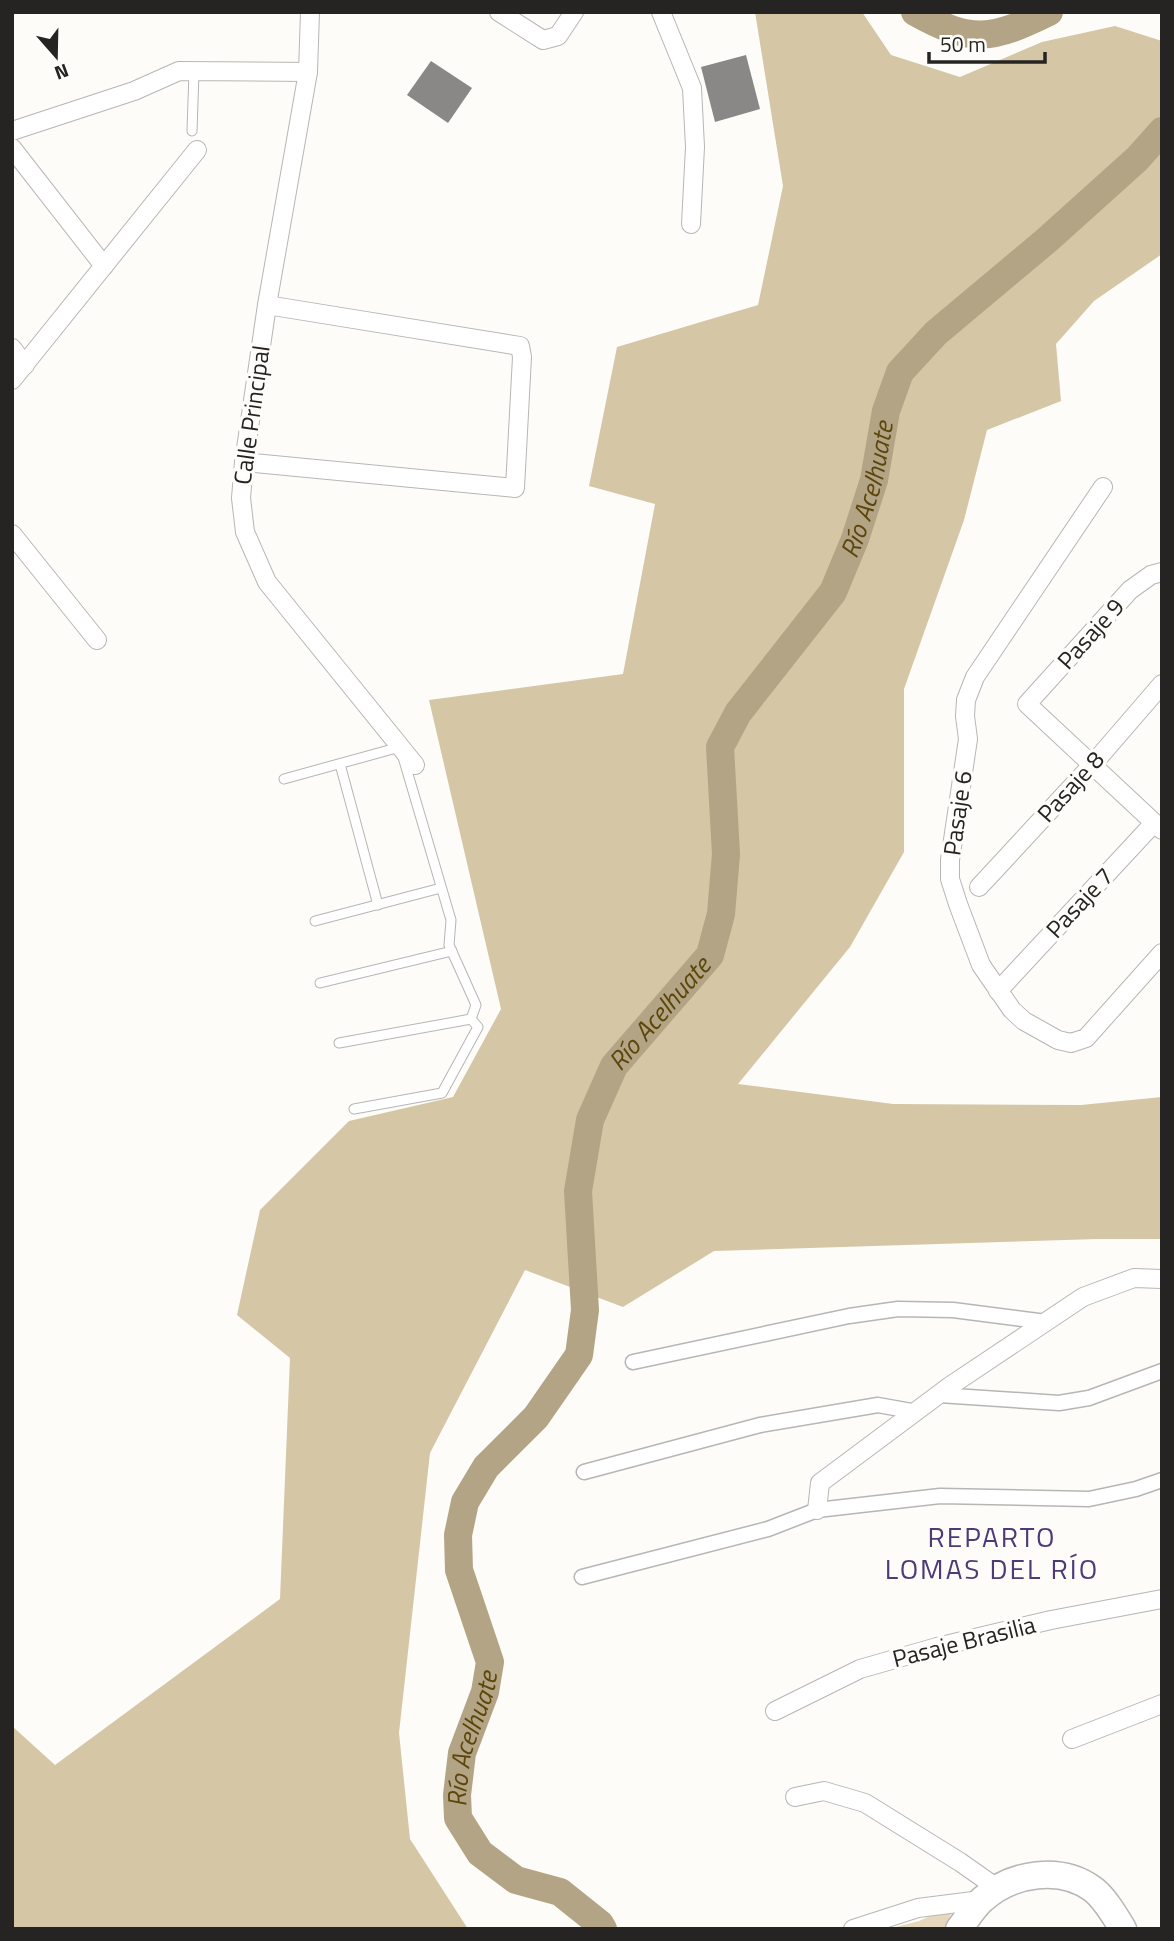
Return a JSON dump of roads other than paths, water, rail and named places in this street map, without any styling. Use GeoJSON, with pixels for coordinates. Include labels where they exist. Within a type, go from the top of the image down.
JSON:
{"type":"FeatureCollection","features":[{"type":"Feature","properties":{"kind":"main road"},"geometry":{"type":"LineString","coordinates":[[960,1929],[989,1894],[1013,1880],[1034,1875],[1054,1875],[1076,1880],[1095,1891],[1123,1929]]}},
{"type":"Feature","properties":{"kind":"street","name":"Calle Principal"},"geometry":{"type":"LineString","coordinates":[[310,12],[308,72],[267,305],[244,463],[241,498],[245,533],[267,582],[415,765]]}},
{"type":"Feature","properties":{"kind":"street"},"geometry":{"type":"LineString","coordinates":[[499,12],[543,40],[558,36],[574,12]]}},
{"type":"Feature","properties":{"kind":"street"},"geometry":{"type":"LineString","coordinates":[[661,12],[692,88],[695,147],[691,224]]}},
{"type":"Feature","properties":{"kind":"street"},"geometry":{"type":"LineString","coordinates":[[12,131],[134,92],[179,71],[308,72]]}},
{"type":"Feature","properties":{"kind":"street"},"geometry":{"type":"LineString","coordinates":[[12,148],[104,267]]}},
{"type":"Feature","properties":{"kind":"street"},"geometry":{"type":"LineString","coordinates":[[12,380],[197,150]]}},
{"type":"Feature","properties":{"kind":"street"},"geometry":{"type":"LineString","coordinates":[[244,463],[515,488],[522,357],[520,346],[267,305]]}},
{"type":"Feature","properties":{"kind":"street"},"geometry":{"type":"LineString","coordinates":[[12,348],[25,365]]}},
{"type":"Feature","properties":{"kind":"street","name":"Pasaje 6"},"geometry":{"type":"LineString","coordinates":[[1103,486],[975,677],[966,700],[968,739],[950,860],[950,879],[982,965],[998,991],[1024,1021],[1058,1040],[1071,1043],[1086,1038],[1162,953]]}},
{"type":"Feature","properties":{"kind":"street"},"geometry":{"type":"LineString","coordinates":[[12,534],[97,640]]}},
{"type":"Feature","properties":{"kind":"street","name":"Pasaje 9"},"geometry":{"type":"LineString","coordinates":[[1093,764],[1027,704],[1130,590],[1152,575],[1162,572]]}},
{"type":"Feature","properties":{"kind":"street","name":"Pasaje 8"},"geometry":{"type":"LineString","coordinates":[[979,887],[1093,764],[1162,684]]}},
{"type":"Feature","properties":{"kind":"street"},"geometry":{"type":"LineString","coordinates":[[1093,764],[1159,823]]}},
{"type":"Feature","properties":{"kind":"street","name":"Pasaje 7"},"geometry":{"type":"LineString","coordinates":[[998,991],[1159,823]]}},
{"type":"Feature","properties":{"kind":"street"},"geometry":{"type":"LineString","coordinates":[[817,1510],[820,1483],[939,1395],[1083,1297],[1134,1278],[1162,1279]]}},
{"type":"Feature","properties":{"kind":"street"},"geometry":{"type":"LineString","coordinates":[[633,1362],[849,1316],[898,1309],[953,1310],[1046,1322]]}},
{"type":"Feature","properties":{"kind":"street"},"geometry":{"type":"LineString","coordinates":[[939,1395],[1059,1402],[1089,1398],[1162,1371]]}},
{"type":"Feature","properties":{"kind":"street"},"geometry":{"type":"LineString","coordinates":[[584,1472],[760,1425],[878,1405],[917,1412]]}},
{"type":"Feature","properties":{"kind":"street"},"geometry":{"type":"LineString","coordinates":[[582,1577],[768,1529],[817,1510],[940,1496],[1089,1499],[1136,1489],[1162,1480]]}},
{"type":"Feature","properties":{"kind":"street","name":"Pasaje Brasilia"},"geometry":{"type":"LineString","coordinates":[[775,1711],[860,1669],[1051,1620],[1162,1599]]}},
{"type":"Feature","properties":{"kind":"street"},"geometry":{"type":"LineString","coordinates":[[1072,1739],[1162,1703]]}},
{"type":"Feature","properties":{"kind":"street"},"geometry":{"type":"LineString","coordinates":[[795,1797],[824,1791],[865,1803],[960,1862],[989,1894]]}},
{"type":"Feature","properties":{"kind":"street"},"geometry":{"type":"LineString","coordinates":[[853,1929],[918,1908],[989,1894]]}},
{"type":"Feature","properties":{"kind":"lane"},"geometry":{"type":"LineString","coordinates":[[192,131],[194,72]]}},
{"type":"Feature","properties":{"kind":"lane"},"geometry":{"type":"LineString","coordinates":[[284,779],[400,747],[451,920],[449,945],[476,1005],[471,1019]]}},
{"type":"Feature","properties":{"kind":"lane"},"geometry":{"type":"LineString","coordinates":[[340,764],[377,905]]}},
{"type":"Feature","properties":{"kind":"lane"},"geometry":{"type":"LineString","coordinates":[[315,921],[441,888]]}},
{"type":"Feature","properties":{"kind":"lane"},"geometry":{"type":"LineString","coordinates":[[320,983],[452,951]]}},
{"type":"Feature","properties":{"kind":"lane"},"geometry":{"type":"LineString","coordinates":[[339,1043],[471,1019]]}},
{"type":"Feature","properties":{"kind":"lane"},"geometry":{"type":"LineString","coordinates":[[354,1110],[442,1093],[478,1027],[471,1019]]}},
{"type":"Feature","properties":{"kind":"waterway","name":"Río Acelhuate"},"geometry":{"type":"LineString","coordinates":[[915,12],[952,29],[982,34],[997,33],[1049,12]]}},
{"type":"Feature","properties":{"kind":"waterway","name":"Río Acelhuate"},"geometry":{"type":"LineString","coordinates":[[603,1929],[560,1892],[516,1880],[480,1853],[458,1818],[457,1795],[462,1753],[485,1692],[490,1662],[459,1570],[458,1535],[465,1502],[486,1467],[536,1417],[579,1355],[585,1310],[578,1191],[590,1120],[614,1066],[710,955],[721,914],[726,854],[720,747],[738,713],[833,592],[855,539],[874,480],[886,411],[900,372],[936,333],[1047,240],[1137,159],[1162,131]]}},
{"type":"Feature","properties":{"kind":"district","name":"REPARTO LOMAS DEL RÍO"},"geometry":{"type":"Point","coordinates":[992,1553]}}]}
